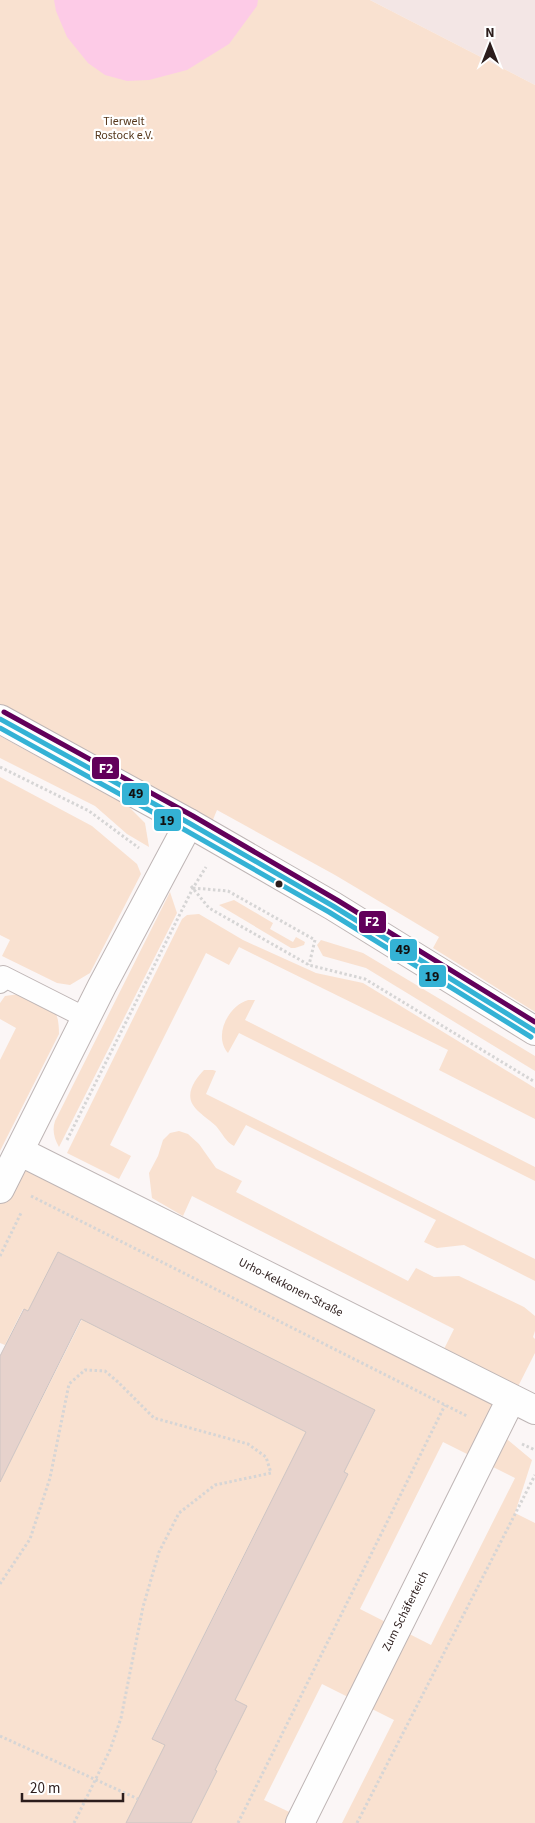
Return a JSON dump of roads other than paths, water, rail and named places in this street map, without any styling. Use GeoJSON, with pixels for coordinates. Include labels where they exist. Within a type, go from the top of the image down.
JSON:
{"type":"FeatureCollection","features":[{"type":"Feature","properties":{"kind":"street"},"geometry":{"type":"LineString","coordinates":[[0,720],[188,823],[333,906],[535,1031]]}},
{"type":"Feature","properties":{"kind":"street"},"geometry":{"type":"LineString","coordinates":[[0,1188],[188,823]]}},
{"type":"Feature","properties":{"kind":"street","name":"Urho-Kekkonen-Straße"},"geometry":{"type":"LineString","coordinates":[[19,1150],[523,1404]]}},
{"type":"Feature","properties":{"kind":"street","name":"Zum Schäferteich"},"geometry":{"type":"LineString","coordinates":[[300,1823],[496,1430],[523,1404]]}},
{"type":"Feature","properties":{"kind":"lane"},"geometry":{"type":"LineString","coordinates":[[1,978],[86,1018]]}},
{"type":"Feature","properties":{"kind":"park label","name":"Tierwelt Rostock e.V."},"geometry":{"type":"Point","coordinates":[124,128]}}]}
